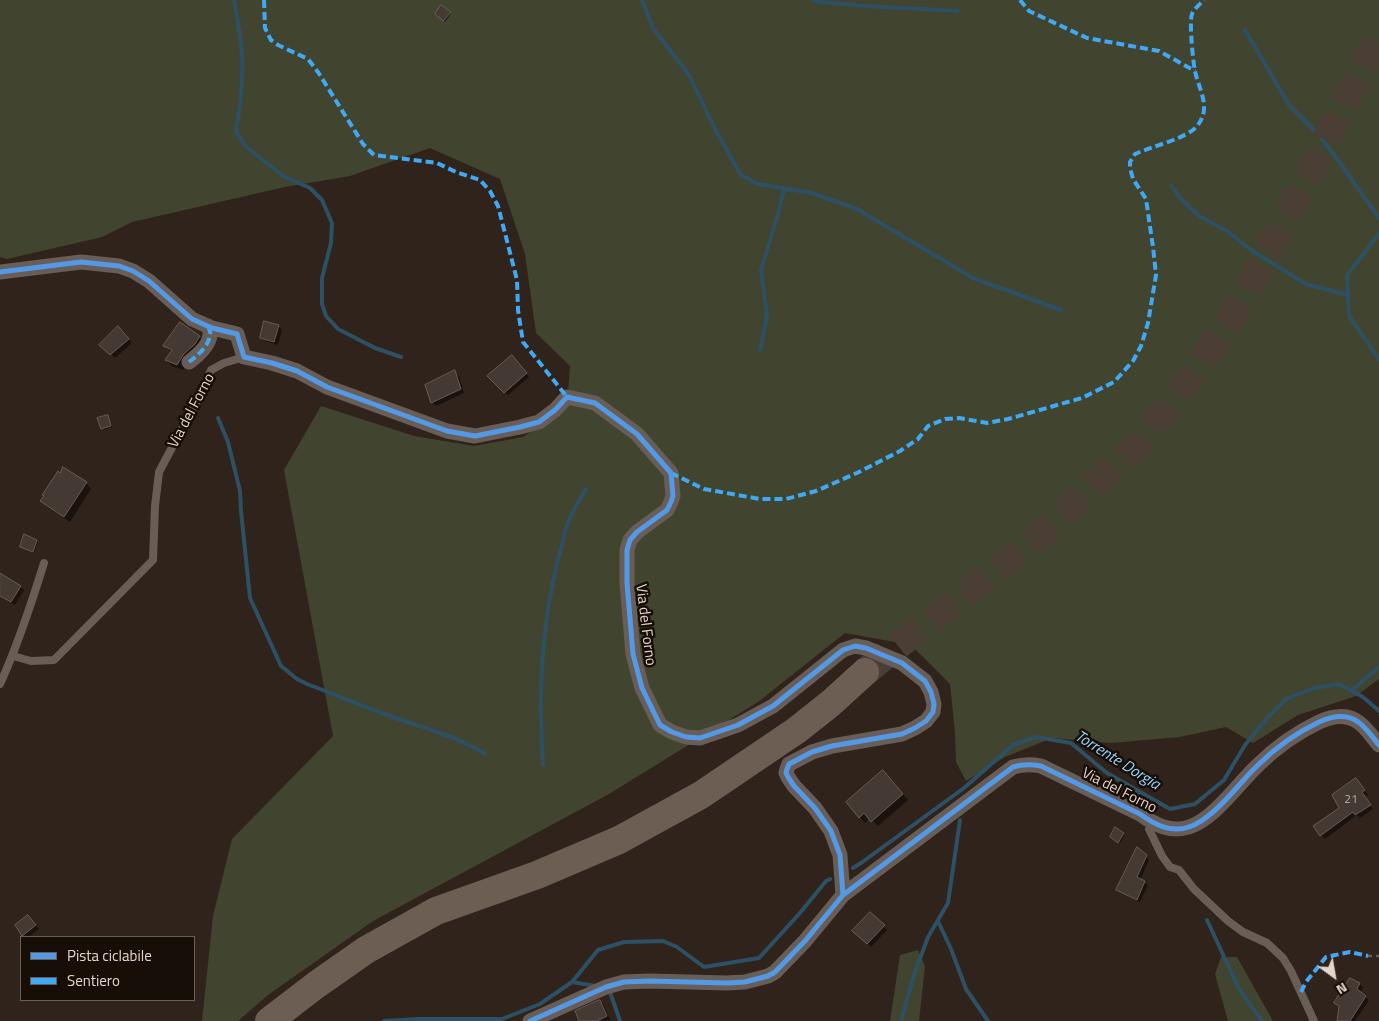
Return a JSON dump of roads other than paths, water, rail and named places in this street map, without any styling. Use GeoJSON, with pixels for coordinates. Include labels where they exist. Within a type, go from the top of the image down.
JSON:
{"type":"FeatureCollection","features":[{"type":"Feature","properties":{"kind":"highway"},"geometry":{"type":"LineString","coordinates":[[269,1021],[366,950],[436,911],[537,875],[618,840],[701,795],[797,730],[831,704],[865,672]]}},
{"type":"Feature","properties":{"kind":"street"},"geometry":{"type":"LineString","coordinates":[[0,272],[81,262],[120,266],[149,280],[192,319],[208,326],[237,334],[244,357]]}},
{"type":"Feature","properties":{"kind":"street"},"geometry":{"type":"LineString","coordinates":[[189,362],[204,349],[210,335],[208,326]]}},
{"type":"Feature","properties":{"kind":"street","name":"Via del Forno"},"geometry":{"type":"LineString","coordinates":[[244,357],[297,371],[327,387],[447,431],[475,436],[539,422],[555,410],[567,397],[595,403],[637,434],[671,473],[673,496],[667,510],[637,532],[630,540],[627,550],[627,583],[634,654],[642,688],[660,725],[672,732],[686,737],[700,738],[738,725],[774,706],[843,650],[855,646],[866,648],[902,663],[925,681],[931,692],[934,704],[932,712],[926,721],[916,728],[902,734],[832,746],[812,752],[789,764],[787,769],[788,777],[815,808],[831,831],[840,855],[843,895]]}},
{"type":"Feature","properties":{"kind":"street","name":"Via del Forno"},"geometry":{"type":"LineString","coordinates":[[530,1021],[606,987],[624,982],[727,983],[745,982],[768,976],[805,941],[843,895],[1013,767],[1022,764],[1041,766],[1140,814],[1153,823],[1179,829],[1190,827],[1200,822],[1213,812],[1258,765],[1295,734],[1328,718],[1345,716],[1356,720],[1379,745]]}},
{"type":"Feature","properties":{"kind":"lane","name":"Via del Forno"},"geometry":{"type":"LineString","coordinates":[[13,656],[32,662],[54,660],[153,560],[155,506],[159,472],[200,395],[211,370],[224,363],[244,357]]}},
{"type":"Feature","properties":{"kind":"lane"},"geometry":{"type":"LineString","coordinates":[[0,684],[13,656],[44,563]]}},
{"type":"Feature","properties":{"kind":"lane","name":"Via del Forno"},"geometry":{"type":"LineString","coordinates":[[1153,823],[1149,830],[1162,856],[1170,867],[1178,870],[1228,921],[1243,932],[1267,943],[1283,958],[1314,1021]]}},
{"type":"Feature","properties":{"kind":"waterway"},"geometry":{"type":"LineString","coordinates":[[234,0],[242,58],[241,97],[236,131],[246,147],[285,177],[310,188],[322,200],[332,223],[331,243],[322,278],[322,304],[326,316],[338,329],[375,348],[401,357]]}},
{"type":"Feature","properties":{"kind":"waterway"},"geometry":{"type":"LineString","coordinates":[[642,0],[653,28],[689,75],[716,131],[741,175],[758,184],[812,193],[857,209],[973,278],[1061,310]]}},
{"type":"Feature","properties":{"kind":"waterway"},"geometry":{"type":"LineString","coordinates":[[814,0],[866,6],[958,11]]}},
{"type":"Feature","properties":{"kind":"waterway"},"geometry":{"type":"LineString","coordinates":[[1245,30],[1289,105],[1318,134],[1379,218]]}},
{"type":"Feature","properties":{"kind":"waterway"},"geometry":{"type":"LineString","coordinates":[[1172,186],[1180,198],[1199,216],[1227,231],[1251,250],[1306,284],[1348,295]]}},
{"type":"Feature","properties":{"kind":"waterway"},"geometry":{"type":"LineString","coordinates":[[760,350],[767,316],[761,270],[784,189]]}},
{"type":"Feature","properties":{"kind":"waterway"},"geometry":{"type":"LineString","coordinates":[[1379,234],[1347,275],[1349,316],[1379,359]]}},
{"type":"Feature","properties":{"kind":"waterway"},"geometry":{"type":"LineString","coordinates":[[218,418],[228,442],[240,491],[250,598],[281,666],[297,679],[307,684],[452,737],[485,754]]}},
{"type":"Feature","properties":{"kind":"waterway"},"geometry":{"type":"LineString","coordinates":[[543,765],[541,712],[542,658],[549,605],[567,526],[586,489]]}},
{"type":"Feature","properties":{"kind":"waterway"},"geometry":{"type":"LineString","coordinates":[[1351,691],[1379,667]]}},
{"type":"Feature","properties":{"kind":"waterway","name":"Torrente Dorgia"},"geometry":{"type":"LineString","coordinates":[[853,868],[964,788],[1013,745],[1036,737],[1071,743],[1107,773],[1170,809],[1195,804],[1224,780],[1245,745],[1286,699],[1314,688],[1339,684],[1363,697],[1379,711]]}},
{"type":"Feature","properties":{"kind":"waterway"},"geometry":{"type":"LineString","coordinates":[[1137,790],[1140,807]]}},
{"type":"Feature","properties":{"kind":"waterway"},"geometry":{"type":"LineString","coordinates":[[901,1021],[914,975],[928,937],[948,903],[960,820]]}},
{"type":"Feature","properties":{"kind":"waterway","name":"Torrente Dorgia"},"geometry":{"type":"LineString","coordinates":[[384,1021],[502,1019],[540,1004],[572,982],[598,950],[624,942],[663,941],[677,947],[704,967],[759,958],[826,881],[830,879]]}},
{"type":"Feature","properties":{"kind":"waterway"},"geometry":{"type":"LineString","coordinates":[[1207,920],[1239,989],[1262,1021]]}},
{"type":"Feature","properties":{"kind":"waterway"},"geometry":{"type":"LineString","coordinates":[[938,921],[966,989],[988,1021]]}},
{"type":"Feature","properties":{"kind":"waterway"},"geometry":{"type":"LineString","coordinates":[[572,982],[596,986]]}},
{"type":"Feature","properties":{"kind":"waterway"},"geometry":{"type":"LineString","coordinates":[[610,992],[620,1021]]}},
{"type":"Feature","properties":{"kind":"tunnel"},"geometry":{"type":"LineString","coordinates":[[865,672],[1041,534],[1137,446],[1200,366],[1245,296],[1313,167],[1379,35]]}}]}
